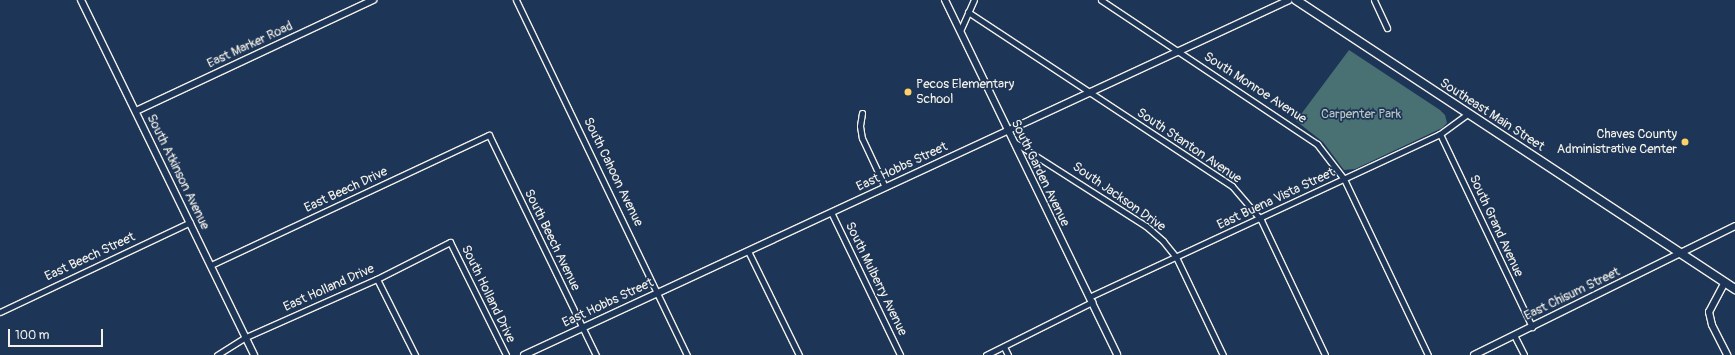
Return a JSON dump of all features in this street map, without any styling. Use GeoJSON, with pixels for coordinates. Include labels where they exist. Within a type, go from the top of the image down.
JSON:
{"type":"FeatureCollection","features":[{"type":"Feature","properties":{"kind":"main road","name":"Southeast Main Street"},"geometry":{"type":"LineString","coordinates":[[1296,0],[1735,289]]}},
{"type":"Feature","properties":{"kind":"street","name":"South Atkinson Avenue"},"geometry":{"type":"LineString","coordinates":[[81,0],[254,355]]}},
{"type":"Feature","properties":{"kind":"street","name":"East Marker Road"},"geometry":{"type":"LineString","coordinates":[[136,111],[372,0]]}},
{"type":"Feature","properties":{"kind":"street","name":"South Cahoon Avenue"},"geometry":{"type":"LineString","coordinates":[[516,0],[688,355]]}},
{"type":"Feature","properties":{"kind":"street","name":"South Garden Avenue"},"geometry":{"type":"LineString","coordinates":[[945,0],[1117,355]]}},
{"type":"Feature","properties":{"kind":"street"},"geometry":{"type":"LineString","coordinates":[[960,31],[971,14],[974,0]]}},
{"type":"Feature","properties":{"kind":"street","name":"South Monroe Avenue"},"geometry":{"type":"LineString","coordinates":[[1101,0],[1317,144],[1344,179],[1428,355]]}},
{"type":"Feature","properties":{"kind":"street","name":"East Hobbs Street"},"geometry":{"type":"LineString","coordinates":[[524,355],[885,188],[1090,91],[1289,0]]}},
{"type":"Feature","properties":{"kind":"street"},"geometry":{"type":"LineString","coordinates":[[1374,0],[1387,28]]}},
{"type":"Feature","properties":{"kind":"street","name":"South Stanton Avenue"},"geometry":{"type":"LineString","coordinates":[[971,14],[1232,186],[1261,220],[1325,355]]}},
{"type":"Feature","properties":{"kind":"street"},"geometry":{"type":"LineString","coordinates":[[862,113],[860,126],[862,138],[885,188]]}},
{"type":"Feature","properties":{"kind":"street","name":"East Buena Vista Street"},"geometry":{"type":"LineString","coordinates":[[986,355],[1176,257],[1261,220],[1440,134],[1468,114]]}},
{"type":"Feature","properties":{"kind":"street","name":"South Grand Avenue"},"geometry":{"type":"LineString","coordinates":[[1440,134],[1532,327]]}},
{"type":"Feature","properties":{"kind":"street","name":"East Beech Drive"},"geometry":{"type":"LineString","coordinates":[[211,265],[489,135]]}},
{"type":"Feature","properties":{"kind":"street","name":"South Beech Avenue"},"geometry":{"type":"LineString","coordinates":[[489,135],[596,355]]}},
{"type":"Feature","properties":{"kind":"street","name":"South Jackson Drive"},"geometry":{"type":"LineString","coordinates":[[1013,141],[1146,226],[1163,241],[1176,257],[1223,355]]}},
{"type":"Feature","properties":{"kind":"street","name":"South Mulberry Avenue"},"geometry":{"type":"LineString","coordinates":[[831,212],[900,355]]}},
{"type":"Feature","properties":{"kind":"street","name":"East Beech Street"},"geometry":{"type":"LineString","coordinates":[[0,312],[190,222]]}},
{"type":"Feature","properties":{"kind":"street","name":"East Chisum Street"},"geometry":{"type":"LineString","coordinates":[[1474,355],[1735,226]]}},
{"type":"Feature","properties":{"kind":"street","name":"East Holland Drive"},"geometry":{"type":"LineString","coordinates":[[218,355],[246,337],[377,279],[450,242]]}},
{"type":"Feature","properties":{"kind":"street","name":"South Holland Drive"},"geometry":{"type":"LineString","coordinates":[[450,242],[506,355]]}},
{"type":"Feature","properties":{"kind":"street"},"geometry":{"type":"LineString","coordinates":[[748,251],[799,355]]}},
{"type":"Feature","properties":{"kind":"street"},"geometry":{"type":"LineString","coordinates":[[377,279],[415,355]]}},
{"type":"Feature","properties":{"kind":"street"},"geometry":{"type":"LineString","coordinates":[[1725,282],[1709,312],[1712,325],[1727,355]]}},
{"type":"Feature","properties":{"kind":"street"},"geometry":{"type":"LineString","coordinates":[[1514,335],[1524,355]]}},
{"type":"Feature","properties":{"kind":"street"},"geometry":{"type":"LineString","coordinates":[[1004,347],[1008,355]]}},
{"type":"Feature","properties":{"kind":"green space","name":"Carpenter Park"},"geometry":{"type":"Polygon","coordinates":[[[1349,50],[1440,110],[1445,115],[1447,123],[1442,128],[1355,169],[1344,170],[1323,142],[1296,121],[1349,50]]]}},
{"type":"Feature","properties":{"kind":"place","name":"Pecos Elementary School"},"geometry":{"type":"Point","coordinates":[908,92]}},
{"type":"Feature","properties":{"kind":"place","name":"Chaves County Administrative Center"},"geometry":{"type":"Point","coordinates":[1685,142]}}]}
